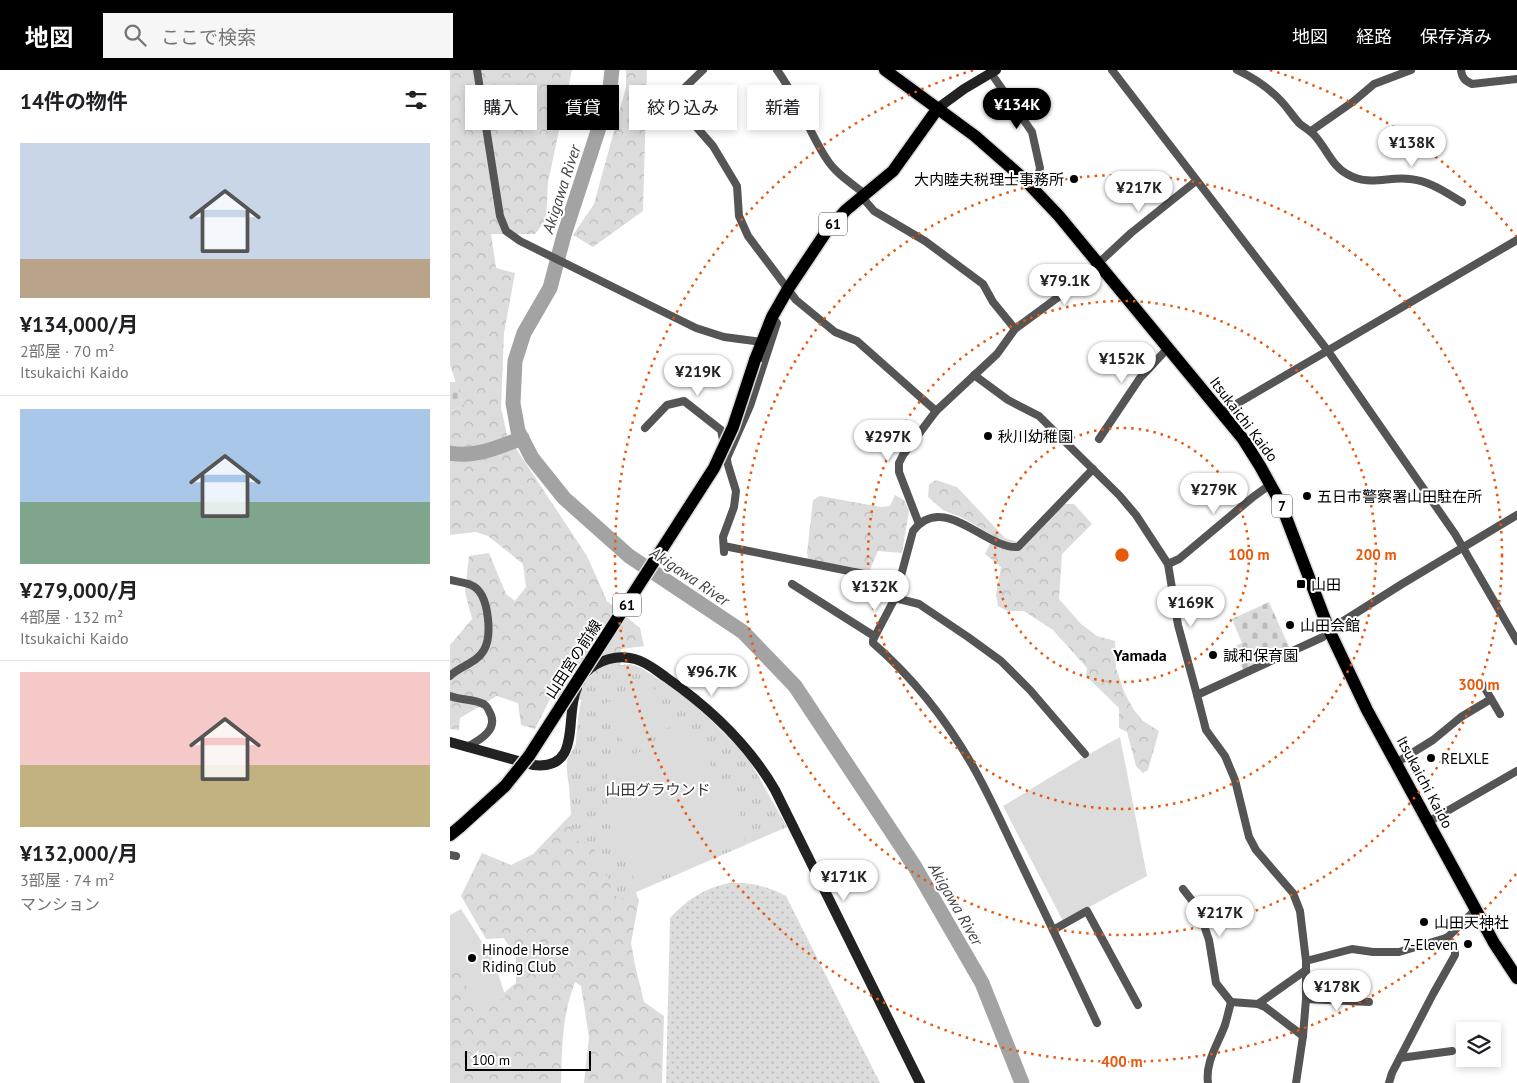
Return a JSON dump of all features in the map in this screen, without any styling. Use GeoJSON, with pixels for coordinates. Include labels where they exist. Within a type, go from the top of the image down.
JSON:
{"type":"FeatureCollection","features":[{"type":"Feature","properties":{"kind":"main road","name":"Itsukaichi Kaido"},"geometry":{"type":"LineString","coordinates":[[885,70],[992,150],[1035,191],[1059,216],[1243,439],[1271,484],[1290,524],[1330,630],[1367,710],[1475,910],[1517,978]]}},
{"type":"Feature","properties":{"kind":"main road","name":"61"},"geometry":{"type":"LineString","coordinates":[[762,342],[772,317],[788,289],[830,228],[846,210],[893,171],[938,108]]}},
{"type":"Feature","properties":{"kind":"main road","name":"山田宮の前線"},"geometry":{"type":"LineString","coordinates":[[450,835],[504,786],[529,756],[704,484],[730,435],[762,342]]}},
{"type":"Feature","properties":{"kind":"street"},"geometry":{"type":"LineString","coordinates":[[477,70],[500,216],[506,232],[696,328],[724,337],[762,342]]}},
{"type":"Feature","properties":{"kind":"street"},"geometry":{"type":"LineString","coordinates":[[703,70],[670,102],[691,121],[714,149],[737,186],[739,216],[748,236],[796,300],[835,332],[857,341],[936,411]]}},
{"type":"Feature","properties":{"kind":"street"},"geometry":{"type":"LineString","coordinates":[[777,70],[826,158],[839,173],[863,195],[874,211],[925,241],[983,284],[993,302],[1015,329]]}},
{"type":"Feature","properties":{"kind":"street"},"geometry":{"type":"LineString","coordinates":[[1112,70],[1328,351],[1463,546],[1517,641]]}},
{"type":"Feature","properties":{"kind":"street"},"geometry":{"type":"LineString","coordinates":[[1237,70],[1260,82],[1280,100],[1301,125],[1311,131],[1339,168],[1347,174],[1361,180],[1382,181],[1408,178],[1420,180],[1433,184],[1462,202]]}},
{"type":"Feature","properties":{"kind":"street"},"geometry":{"type":"LineString","coordinates":[[1311,131],[1354,101],[1374,84],[1411,70]]}},
{"type":"Feature","properties":{"kind":"street"},"geometry":{"type":"LineString","coordinates":[[1461,70],[1462,76],[1472,84],[1517,80]]}},
{"type":"Feature","properties":{"kind":"street"},"geometry":{"type":"LineString","coordinates":[[938,108],[989,72],[1032,132],[1040,168],[1035,191]]}},
{"type":"Feature","properties":{"kind":"street"},"geometry":{"type":"LineString","coordinates":[[919,524],[899,472],[899,464],[903,454],[936,411],[996,354],[1015,329],[1076,284],[1131,233],[1196,181]]}},
{"type":"Feature","properties":{"kind":"street"},"geometry":{"type":"LineString","coordinates":[[1221,413],[1515,242],[1517,251]]}},
{"type":"Feature","properties":{"kind":"street"},"geometry":{"type":"LineString","coordinates":[[727,458],[750,406],[777,323],[772,317]]}},
{"type":"Feature","properties":{"kind":"street"},"geometry":{"type":"LineString","coordinates":[[1099,438],[1140,378],[1168,348]]}},
{"type":"Feature","properties":{"kind":"street"},"geometry":{"type":"LineString","coordinates":[[974,375],[1008,400],[1039,416],[1093,468],[1136,515],[1168,564],[1178,625],[1206,730],[1225,756],[1235,780],[1249,837],[1256,850],[1293,893],[1298,902],[1306,961],[1306,999],[1296,1083]]}},
{"type":"Feature","properties":{"kind":"street"},"geometry":{"type":"LineString","coordinates":[[645,428],[667,405],[684,401],[720,428],[736,492],[734,507],[723,537],[724,549],[899,581]]}},
{"type":"Feature","properties":{"kind":"street"},"geometry":{"type":"LineString","coordinates":[[1093,468],[1018,547],[1009,548],[968,525],[945,518],[924,520],[913,532],[895,598],[874,636],[873,643],[896,663],[940,716],[971,764],[1097,1023]]}},
{"type":"Feature","properties":{"kind":"street"},"geometry":{"type":"LineString","coordinates":[[1168,564],[1179,559],[1271,484]]}},
{"type":"Feature","properties":{"kind":"street"},"geometry":{"type":"LineString","coordinates":[[1197,695],[1323,638],[1330,630],[1463,546],[1517,515]]}},
{"type":"Feature","properties":{"kind":"street"},"geometry":{"type":"LineString","coordinates":[[450,580],[470,585],[480,593],[488,619],[488,633],[483,651],[450,676]]}},
{"type":"Feature","properties":{"kind":"street"},"geometry":{"type":"LineString","coordinates":[[792,584],[874,636]]}},
{"type":"Feature","properties":{"kind":"street"},"geometry":{"type":"LineString","coordinates":[[895,598],[919,604],[968,636],[1001,662],[1030,690],[1085,754]]}},
{"type":"Feature","properties":{"kind":"street"},"geometry":{"type":"LineString","coordinates":[[450,742],[533,765],[543,766],[555,762],[565,752],[569,744],[572,705],[578,684],[591,668],[612,658],[640,660],[683,689],[713,714],[746,748],[770,782],[920,1083]]}},
{"type":"Feature","properties":{"kind":"street"},"geometry":{"type":"LineString","coordinates":[[1483,685],[1500,714]]}},
{"type":"Feature","properties":{"kind":"street"},"geometry":{"type":"LineString","coordinates":[[450,696],[481,703],[487,707],[491,715],[490,729],[483,738],[467,747]]}},
{"type":"Feature","properties":{"kind":"street"},"geometry":{"type":"LineString","coordinates":[[1396,763],[1434,740],[1461,718],[1491,700]]}},
{"type":"Feature","properties":{"kind":"street"},"geometry":{"type":"LineString","coordinates":[[1428,822],[1517,770]]}},
{"type":"Feature","properties":{"kind":"street"},"geometry":{"type":"LineString","coordinates":[[1183,889],[1198,908],[1209,940],[1216,983],[1231,1002],[1258,1004],[1303,1036]]}},
{"type":"Feature","properties":{"kind":"street"},"geometry":{"type":"LineString","coordinates":[[1306,961],[1352,949],[1382,953],[1399,952],[1446,938],[1475,910]]}},
{"type":"Feature","properties":{"kind":"street"},"geometry":{"type":"LineString","coordinates":[[1053,930],[1087,911],[1138,1005]]}},
{"type":"Feature","properties":{"kind":"street"},"geometry":{"type":"LineString","coordinates":[[1389,1083],[1392,1073],[1455,955],[1454,949],[1446,938]]}},
{"type":"Feature","properties":{"kind":"street"},"geometry":{"type":"LineString","coordinates":[[1258,1004],[1306,970]]}},
{"type":"Feature","properties":{"kind":"street"},"geometry":{"type":"LineString","coordinates":[[1306,999],[1369,1002]]}},
{"type":"Feature","properties":{"kind":"street"},"geometry":{"type":"LineString","coordinates":[[1208,1083],[1208,1070],[1214,1048],[1225,1024],[1231,1002]]}},
{"type":"Feature","properties":{"kind":"street"},"geometry":{"type":"LineString","coordinates":[[1400,1058],[1452,1051]]}},
{"type":"Feature","properties":{"kind":"green space"},"geometry":{"type":"Polygon","coordinates":[[[450,70],[572,70],[569,85],[547,85],[547,130],[559,130],[548,182],[546,220],[535,234],[491,234],[496,268],[515,273],[504,333],[501,408],[507,435],[587,556],[607,601],[640,628],[644,646],[621,649],[620,692],[594,701],[551,697],[535,729],[521,725],[518,703],[497,696],[460,718],[459,730],[450,729],[450,645],[472,619],[465,592],[469,556],[489,553],[506,594],[515,601],[526,587],[523,564],[488,536],[476,532],[450,535],[450,411],[464,407],[450,365],[450,70]]]}},
{"type":"Feature","properties":{"kind":"green space"},"geometry":{"type":"Polygon","coordinates":[[[626,70],[647,70],[647,85],[629,85],[629,130],[645,130],[643,211],[593,247],[573,235],[594,204],[614,130],[619,130],[619,113],[626,87],[626,70]]]}},
{"type":"Feature","properties":{"kind":"green space"},"geometry":{"type":"Polygon","coordinates":[[[450,382],[456,382],[464,407],[450,411],[450,382]]]}},
{"type":"Feature","properties":{"kind":"green space"},"geometry":{"type":"Polygon","coordinates":[[[936,480],[957,487],[1005,538],[1018,542],[1063,504],[1074,504],[1092,524],[1062,554],[1059,599],[1081,624],[1097,636],[1115,641],[1116,668],[1125,694],[1143,721],[1159,731],[1148,770],[1143,773],[1136,766],[1127,732],[1119,728],[1119,708],[1086,676],[1087,668],[1053,630],[1024,611],[1007,611],[998,606],[996,595],[1001,567],[985,554],[994,536],[963,518],[943,510],[928,497],[929,484],[936,480]]]}},
{"type":"Feature","properties":{"kind":"green space"},"geometry":{"type":"Polygon","coordinates":[[[895,495],[904,500],[909,511],[902,553],[878,551],[869,572],[809,561],[807,553],[813,500],[820,496],[881,507],[890,506],[895,495]]]}},
{"type":"Feature","properties":{"kind":"green space"},"geometry":{"type":"Polygon","coordinates":[[[1269,602],[1290,649],[1243,670],[1233,647],[1242,643],[1232,619],[1269,602]]]}},
{"type":"Feature","properties":{"kind":"green space","name":"山田グラウンド"},"geometry":{"type":"Polygon","coordinates":[[[630,664],[641,668],[682,694],[747,756],[787,827],[618,900],[591,843],[573,840],[567,760],[575,745],[581,701],[585,690],[601,672],[613,667],[630,664]]]}},
{"type":"Feature","properties":{"kind":"green space"},"geometry":{"type":"Polygon","coordinates":[[[651,682],[672,726],[626,749],[604,704],[651,682]]]}},
{"type":"Feature","properties":{"kind":"green space"},"geometry":{"type":"Polygon","coordinates":[[[689,729],[748,828],[744,842],[637,886],[608,821],[607,767],[689,729]]]}},
{"type":"Feature","properties":{"kind":"green space"},"geometry":{"type":"Polygon","coordinates":[[[1120,737],[1147,876],[1063,921],[1003,806],[1120,737]]]}},
{"type":"Feature","properties":{"kind":"green space"},"geometry":{"type":"Polygon","coordinates":[[[580,805],[599,807],[639,900],[631,943],[644,1002],[664,1016],[662,1083],[584,1083],[589,1037],[581,986],[575,982],[565,1019],[561,1083],[450,1083],[450,941],[499,997],[516,983],[516,958],[504,938],[486,939],[461,896],[482,853],[511,865],[533,854],[580,805]]]}},
{"type":"Feature","properties":{"kind":"green space"},"geometry":{"type":"Polygon","coordinates":[[[729,883],[758,885],[786,896],[880,1083],[666,1083],[670,918],[697,896],[712,888],[729,883]]]}},
{"type":"Feature","properties":{"kind":"green space","name":"Hinode Horse Riding Club"},"geometry":{"type":"Polygon","coordinates":[[[461,909],[494,961],[506,998],[475,1010],[461,974],[450,955],[450,915],[461,909]]]}},
{"type":"Feature","properties":{"kind":"waterway","name":"Akigawa River"},"geometry":{"type":"LineString","coordinates":[[612,70],[609,97],[564,235],[550,288],[524,333],[515,361],[513,403],[518,431],[532,458],[564,498],[629,556],[743,632],[795,686],[915,867],[982,983],[1022,1083]]}},
{"type":"Feature","properties":{"kind":"waterway"},"geometry":{"type":"LineString","coordinates":[[450,453],[478,453],[522,438]]}},
{"type":"Feature","properties":{"kind":"place","name":"大内睦夫税理士事務所"},"geometry":{"type":"Point","coordinates":[1074,179]}},
{"type":"Feature","properties":{"kind":"place","name":"秋川幼稚園"},"geometry":{"type":"Point","coordinates":[988,436]}},
{"type":"Feature","properties":{"kind":"place","name":"五日市警察署山田駐在所"},"geometry":{"type":"Point","coordinates":[1307,496]}},
{"type":"Feature","properties":{"kind":"place","name":"山田"},"geometry":{"type":"Point","coordinates":[1301,584]}},
{"type":"Feature","properties":{"kind":"place","name":"山田会館"},"geometry":{"type":"Point","coordinates":[1290,625]}},
{"type":"Feature","properties":{"kind":"place","name":"誠和保育園"},"geometry":{"type":"Point","coordinates":[1213,655]}},
{"type":"Feature","properties":{"kind":"place","name":"RELXLE"},"geometry":{"type":"Point","coordinates":[1431,758]}},
{"type":"Feature","properties":{"kind":"place","name":"山田天神社"},"geometry":{"type":"Point","coordinates":[1424,922]}},
{"type":"Feature","properties":{"kind":"place","name":"7-Eleven"},"geometry":{"type":"Point","coordinates":[1468,944]}},
{"type":"Feature","properties":{"kind":"place","name":"Hinode Horse Riding Club"},"geometry":{"type":"Point","coordinates":[472,958]}},
{"type":"Feature","properties":{"kind":"district","name":"Yamada"},"geometry":{"type":"Point","coordinates":[1140,655]}}]}
